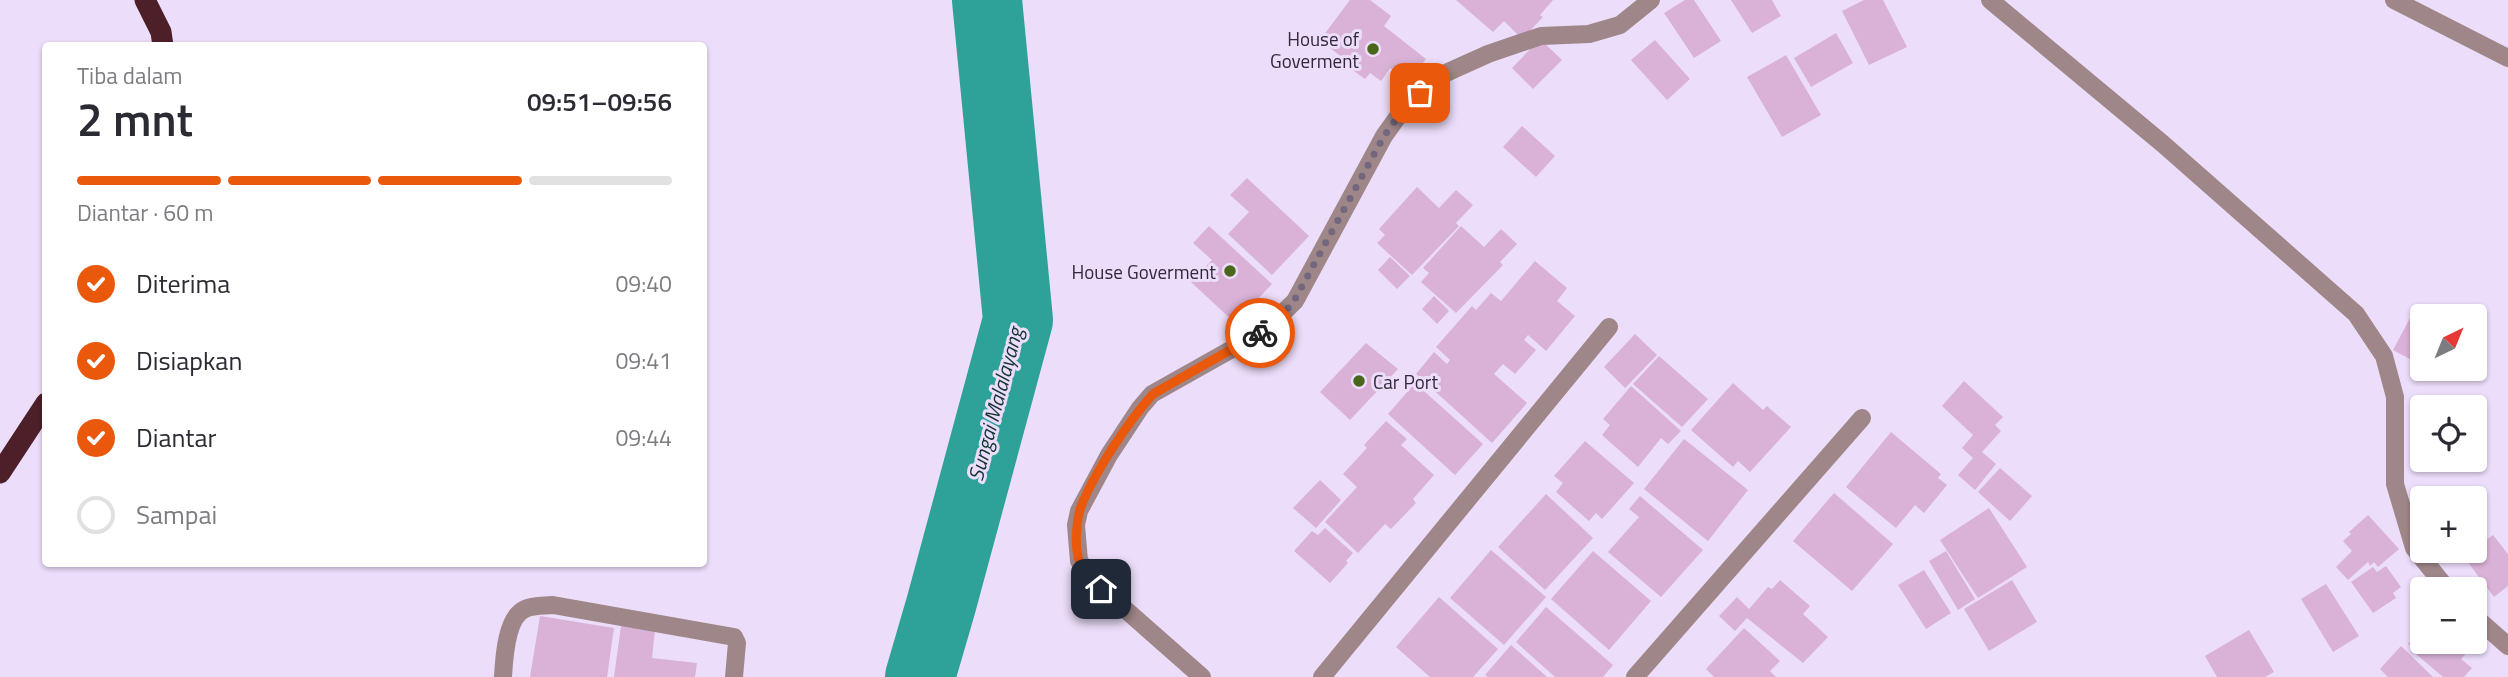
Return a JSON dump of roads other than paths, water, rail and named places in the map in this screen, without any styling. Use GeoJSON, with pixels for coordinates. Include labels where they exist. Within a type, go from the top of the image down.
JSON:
{"type":"FeatureCollection","features":[{"type":"Feature","properties":{"kind":"highway"},"geometry":{"type":"LineString","coordinates":[[145,0],[161,32],[162,42]]}},
{"type":"Feature","properties":{"kind":"highway"},"geometry":{"type":"LineString","coordinates":[[0,473],[42,408]]}},
{"type":"Feature","properties":{"kind":"street"},"geometry":{"type":"LineString","coordinates":[[1202,677],[1101,589],[1079,561],[1076,525],[1082,502],[1140,408],[1165,385],[1219,358],[1279,319],[1294,301],[1384,136],[1399,115],[1437,76],[1488,54],[1541,36],[1589,33],[1620,25],[1651,0]]}},
{"type":"Feature","properties":{"kind":"street"},"geometry":{"type":"LineString","coordinates":[[1990,0],[2163,145],[2356,314],[2385,356],[2395,397],[2395,484],[2414,548],[2437,577]]}},
{"type":"Feature","properties":{"kind":"street"},"geometry":{"type":"LineString","coordinates":[[2394,0],[2508,58]]}},
{"type":"Feature","properties":{"kind":"street"},"geometry":{"type":"LineString","coordinates":[[1322,677],[1609,327]]}},
{"type":"Feature","properties":{"kind":"street"},"geometry":{"type":"LineString","coordinates":[[1635,677],[1862,418]]}},
{"type":"Feature","properties":{"kind":"street"},"geometry":{"type":"LineString","coordinates":[[503,677],[508,637],[515,616],[524,609],[553,605],[734,637],[737,643],[734,677]]}},
{"type":"Feature","properties":{"kind":"street"},"geometry":{"type":"LineString","coordinates":[[2487,627],[2508,646]]}},
{"type":"Feature","properties":{"kind":"waterway","name":"Sungai Malalayang"},"geometry":{"type":"LineString","coordinates":[[920,677],[1018,320],[987,0]]}},
{"type":"Feature","properties":{"kind":"place","name":"House of Goverment"},"geometry":{"type":"Point","coordinates":[1373,49]}},
{"type":"Feature","properties":{"kind":"place","name":"House Goverment"},"geometry":{"type":"Point","coordinates":[1230,271]}},
{"type":"Feature","properties":{"kind":"place","name":"Car Port"},"geometry":{"type":"Point","coordinates":[1359,381]}}]}
